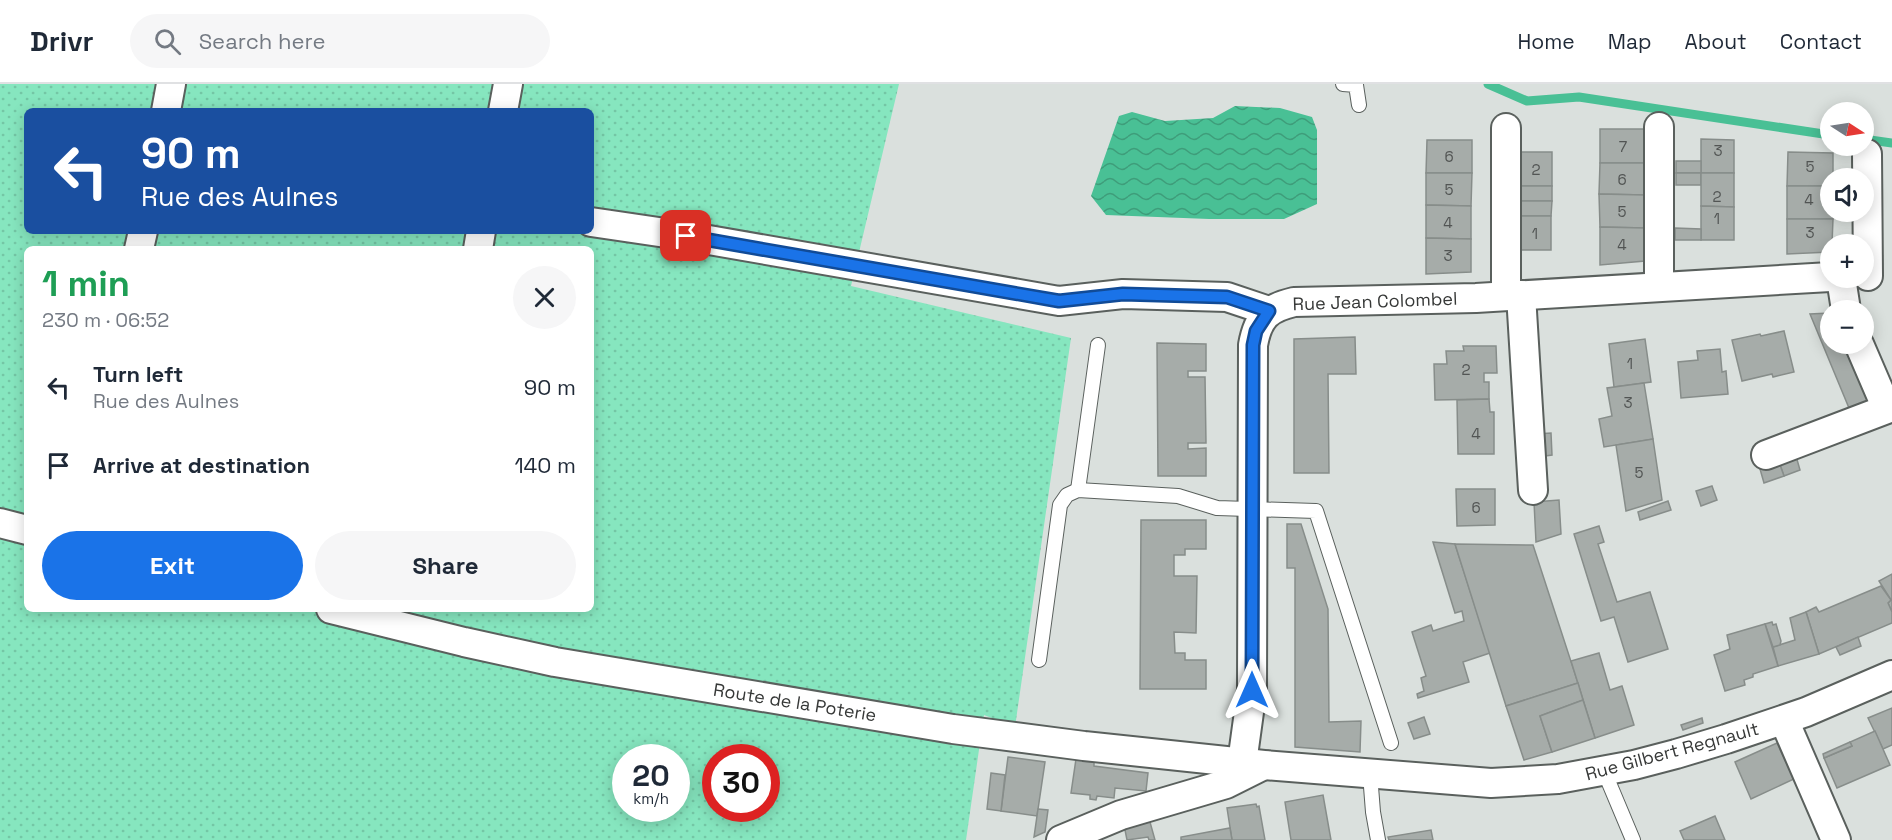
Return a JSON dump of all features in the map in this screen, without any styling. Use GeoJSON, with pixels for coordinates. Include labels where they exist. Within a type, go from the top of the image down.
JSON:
{"type":"FeatureCollection","features":[{"type":"Feature","properties":{"kind":"street"},"geometry":{"type":"LineString","coordinates":[[167,108],[171,84]]}},
{"type":"Feature","properties":{"kind":"street"},"geometry":{"type":"LineString","coordinates":[[504,108],[508,84]]}},
{"type":"Feature","properties":{"kind":"street"},"geometry":{"type":"LineString","coordinates":[[1659,127],[1659,286]]}},
{"type":"Feature","properties":{"kind":"street"},"geometry":{"type":"LineString","coordinates":[[1506,128],[1514,295],[1533,490]]}},
{"type":"Feature","properties":{"kind":"street"},"geometry":{"type":"LineString","coordinates":[[1867,234],[1868,156]]}},
{"type":"Feature","properties":{"kind":"street"},"geometry":{"type":"LineString","coordinates":[[594,222],[698,238],[1059,301],[1123,294],[1227,297],[1269,311]]}},
{"type":"Feature","properties":{"kind":"street","name":"Rue Jean Colombel"},"geometry":{"type":"LineString","coordinates":[[1253,764],[1253,345],[1256,331],[1269,311],[1294,302],[1514,295],[1820,278]]}},
{"type":"Feature","properties":{"kind":"street"},"geometry":{"type":"LineString","coordinates":[[1766,455],[1887,408],[1863,354]]}},
{"type":"Feature","properties":{"kind":"street"},"geometry":{"type":"LineString","coordinates":[[0,523],[24,529]]}},
{"type":"Feature","properties":{"kind":"street","name":"Route de la Poterie"},"geometry":{"type":"LineString","coordinates":[[356,612],[412,619],[555,662],[953,729],[1253,764]]}},
{"type":"Feature","properties":{"kind":"street","name":"Rue Gilbert Regnault"},"geometry":{"type":"LineString","coordinates":[[1253,764],[1491,783],[1537,782],[1604,771],[1692,749],[1784,720],[1892,675]]}},
{"type":"Feature","properties":{"kind":"street"},"geometry":{"type":"LineString","coordinates":[[1784,720],[1836,840]]}},
{"type":"Feature","properties":{"kind":"street"},"geometry":{"type":"LineString","coordinates":[[1061,840],[1121,814],[1226,784],[1253,764]]}},
{"type":"Feature","properties":{"kind":"lane"},"geometry":{"type":"LineString","coordinates":[[1343,84],[1356,86],[1359,105]]}},
{"type":"Feature","properties":{"kind":"lane"},"geometry":{"type":"LineString","coordinates":[[1078,490],[1098,345]]}},
{"type":"Feature","properties":{"kind":"lane"},"geometry":{"type":"LineString","coordinates":[[1039,660],[1060,505],[1067,495],[1078,490],[1178,496],[1217,508],[1316,511],[1391,743]]}},
{"type":"Feature","properties":{"kind":"lane"},"geometry":{"type":"LineString","coordinates":[[1604,771],[1633,840]]}},
{"type":"Feature","properties":{"kind":"lane"},"geometry":{"type":"LineString","coordinates":[[1370,774],[1372,812],[1378,840]]}},
{"type":"Feature","properties":{"kind":"shaded area"},"geometry":{"type":"Polygon","coordinates":[[[0,84],[899,84],[851,286],[1071,338],[1015,727],[984,715],[966,840],[0,840],[0,84]]]}},
{"type":"Feature","properties":{"kind":"water"},"geometry":{"type":"Polygon","coordinates":[[[1235,106],[1280,108],[1312,117],[1317,130],[1317,204],[1284,219],[1209,219],[1106,215],[1091,196],[1119,116],[1132,112],[1165,121],[1213,118],[1235,106]]]}},
{"type":"Feature","properties":{"kind":"building"},"geometry":{"type":"Polygon","coordinates":[[[1600,129],[1646,129],[1645,163],[1600,163],[1600,129]]]}},
{"type":"Feature","properties":{"kind":"building"},"geometry":{"type":"Polygon","coordinates":[[[1701,139],[1734,140],[1734,173],[1701,173],[1701,139]]]}},
{"type":"Feature","properties":{"kind":"building"},"geometry":{"type":"Polygon","coordinates":[[[1427,140],[1472,140],[1472,173],[1426,173],[1427,140]]]}},
{"type":"Feature","properties":{"kind":"building"},"geometry":{"type":"Polygon","coordinates":[[[1520,152],[1552,152],[1552,186],[1519,186],[1520,152]]]}},
{"type":"Feature","properties":{"kind":"building"},"geometry":{"type":"Polygon","coordinates":[[[1788,152],[1820,153],[1820,156],[1833,156],[1833,168],[1820,168],[1820,186],[1787,186],[1788,152]]]}},
{"type":"Feature","properties":{"kind":"building"},"geometry":{"type":"Polygon","coordinates":[[[1676,161],[1701,161],[1701,173],[1676,173],[1676,161]]]}},
{"type":"Feature","properties":{"kind":"building"},"geometry":{"type":"Polygon","coordinates":[[[1600,163],[1645,163],[1645,195],[1599,194],[1600,163]]]}},
{"type":"Feature","properties":{"kind":"building"},"geometry":{"type":"Polygon","coordinates":[[[1426,173],[1472,173],[1471,206],[1426,205],[1426,173]]]}},
{"type":"Feature","properties":{"kind":"building"},"geometry":{"type":"Polygon","coordinates":[[[1676,173],[1701,173],[1701,185],[1676,185],[1676,173]]]}},
{"type":"Feature","properties":{"kind":"building"},"geometry":{"type":"Polygon","coordinates":[[[1701,173],[1734,173],[1734,207],[1701,206],[1701,173]]]}},
{"type":"Feature","properties":{"kind":"building"},"geometry":{"type":"Polygon","coordinates":[[[1519,186],[1552,186],[1552,201],[1519,201],[1519,186]]]}},
{"type":"Feature","properties":{"kind":"building"},"geometry":{"type":"Polygon","coordinates":[[[1787,186],[1820,186],[1820,219],[1787,219],[1787,186]]]}},
{"type":"Feature","properties":{"kind":"building"},"geometry":{"type":"Polygon","coordinates":[[[1599,194],[1645,195],[1645,228],[1600,227],[1599,194]]]}},
{"type":"Feature","properties":{"kind":"building"},"geometry":{"type":"Polygon","coordinates":[[[1519,201],[1552,201],[1551,216],[1519,216],[1519,201]]]}},
{"type":"Feature","properties":{"kind":"building"},"geometry":{"type":"Polygon","coordinates":[[[1426,205],[1471,206],[1471,239],[1426,238],[1426,205]]]}},
{"type":"Feature","properties":{"kind":"building"},"geometry":{"type":"Polygon","coordinates":[[[1701,206],[1734,207],[1734,240],[1701,240],[1701,206]]]}},
{"type":"Feature","properties":{"kind":"building"},"geometry":{"type":"Polygon","coordinates":[[[1519,216],[1551,216],[1551,250],[1519,250],[1519,216]]]}},
{"type":"Feature","properties":{"kind":"building"},"geometry":{"type":"Polygon","coordinates":[[[1787,219],[1820,219],[1820,222],[1833,222],[1832,234],[1820,234],[1820,252],[1787,254],[1787,219]]]}},
{"type":"Feature","properties":{"kind":"building"},"geometry":{"type":"Polygon","coordinates":[[[1600,227],[1645,228],[1645,261],[1600,265],[1600,227]]]}},
{"type":"Feature","properties":{"kind":"building"},"geometry":{"type":"Polygon","coordinates":[[[1675,228],[1701,229],[1701,240],[1675,240],[1675,228]]]}},
{"type":"Feature","properties":{"kind":"building"},"geometry":{"type":"Polygon","coordinates":[[[1426,238],[1471,239],[1471,272],[1426,274],[1426,238]]]}},
{"type":"Feature","properties":{"kind":"building"},"geometry":{"type":"Polygon","coordinates":[[[1810,314],[1820,314],[1820,338],[1810,314]]]}},
{"type":"Feature","properties":{"kind":"building"},"geometry":{"type":"Polygon","coordinates":[[[1784,331],[1794,372],[1742,381],[1732,340],[1784,331]]]}},
{"type":"Feature","properties":{"kind":"building"},"geometry":{"type":"Polygon","coordinates":[[[1355,337],[1356,374],[1328,374],[1329,473],[1294,473],[1294,339],[1355,337]]]}},
{"type":"Feature","properties":{"kind":"building"},"geometry":{"type":"Polygon","coordinates":[[[1645,339],[1651,382],[1614,387],[1609,344],[1645,339]]]}},
{"type":"Feature","properties":{"kind":"building"},"geometry":{"type":"Polygon","coordinates":[[[1157,343],[1206,344],[1206,371],[1188,371],[1188,377],[1205,377],[1206,443],[1188,443],[1188,449],[1206,448],[1206,476],[1158,476],[1157,343]]]}},
{"type":"Feature","properties":{"kind":"building"},"geometry":{"type":"Polygon","coordinates":[[[1463,346],[1496,346],[1497,373],[1484,373],[1484,382],[1489,382],[1489,399],[1435,400],[1434,364],[1447,364],[1446,351],[1464,351],[1463,346]]]}},
{"type":"Feature","properties":{"kind":"building"},"geometry":{"type":"Polygon","coordinates":[[[1720,349],[1722,372],[1726,371],[1728,394],[1681,398],[1678,362],[1698,360],[1697,351],[1720,349]]]}},
{"type":"Feature","properties":{"kind":"building"},"geometry":{"type":"Polygon","coordinates":[[[1827,354],[1851,354],[1870,401],[1849,408],[1827,354]]]}},
{"type":"Feature","properties":{"kind":"building"},"geometry":{"type":"Polygon","coordinates":[[[1644,383],[1653,439],[1604,447],[1599,419],[1612,416],[1607,388],[1644,383]]]}},
{"type":"Feature","properties":{"kind":"building"},"geometry":{"type":"Polygon","coordinates":[[[1489,399],[1490,412],[1494,412],[1494,454],[1458,454],[1457,400],[1489,399]]]}},
{"type":"Feature","properties":{"kind":"building"},"geometry":{"type":"Polygon","coordinates":[[[1551,433],[1552,455],[1538,457],[1536,434],[1551,433]]]}},
{"type":"Feature","properties":{"kind":"building"},"geometry":{"type":"Polygon","coordinates":[[[1653,439],[1662,500],[1626,511],[1616,445],[1653,439]]]}},
{"type":"Feature","properties":{"kind":"building"},"geometry":{"type":"Polygon","coordinates":[[[1796,456],[1800,470],[1784,476],[1779,462],[1796,456]]]}},
{"type":"Feature","properties":{"kind":"building"},"geometry":{"type":"Polygon","coordinates":[[[1779,462],[1784,476],[1764,483],[1760,469],[1779,462]]]}},
{"type":"Feature","properties":{"kind":"building"},"geometry":{"type":"Polygon","coordinates":[[[1712,486],[1717,500],[1701,506],[1696,491],[1712,486]]]}},
{"type":"Feature","properties":{"kind":"building"},"geometry":{"type":"Polygon","coordinates":[[[1456,489],[1495,489],[1495,525],[1457,526],[1456,489]]]}},
{"type":"Feature","properties":{"kind":"building"},"geometry":{"type":"Polygon","coordinates":[[[1559,500],[1561,534],[1536,542],[1534,502],[1559,500]]]}},
{"type":"Feature","properties":{"kind":"building"},"geometry":{"type":"Polygon","coordinates":[[[1668,501],[1671,510],[1640,520],[1638,512],[1668,501]]]}},
{"type":"Feature","properties":{"kind":"building"},"geometry":{"type":"Polygon","coordinates":[[[1141,520],[1206,520],[1206,549],[1185,549],[1185,555],[1174,555],[1174,576],[1197,576],[1196,633],[1174,632],[1175,653],[1185,653],[1185,660],[1206,660],[1206,689],[1140,689],[1141,520]]]}},
{"type":"Feature","properties":{"kind":"building"},"geometry":{"type":"Polygon","coordinates":[[[1287,524],[1301,524],[1328,609],[1329,722],[1361,721],[1360,752],[1295,747],[1295,568],[1287,568],[1287,524]]]}},
{"type":"Feature","properties":{"kind":"building"},"geometry":{"type":"Polygon","coordinates":[[[1599,526],[1604,542],[1598,544],[1617,602],[1650,592],[1668,649],[1628,662],[1614,617],[1601,621],[1574,534],[1599,526]]]}},
{"type":"Feature","properties":{"kind":"building"},"geometry":{"type":"Polygon","coordinates":[[[1433,542],[1455,544],[1490,653],[1463,662],[1469,682],[1418,698],[1417,694],[1424,691],[1421,678],[1426,676],[1412,632],[1431,625],[1433,631],[1464,621],[1462,611],[1455,613],[1433,542]]]}},
{"type":"Feature","properties":{"kind":"building"},"geometry":{"type":"Polygon","coordinates":[[[1455,544],[1533,545],[1578,683],[1506,706],[1455,544]]]}},
{"type":"Feature","properties":{"kind":"building"},"geometry":{"type":"Polygon","coordinates":[[[1892,574],[1892,612],[1888,603],[1891,600],[1879,581],[1892,574]]]}},
{"type":"Feature","properties":{"kind":"building"},"geometry":{"type":"Polygon","coordinates":[[[1881,586],[1891,600],[1888,603],[1892,612],[1892,623],[1819,654],[1806,612],[1816,607],[1819,612],[1881,586]]]}},
{"type":"Feature","properties":{"kind":"building"},"geometry":{"type":"Polygon","coordinates":[[[1806,612],[1819,654],[1778,666],[1773,647],[1795,640],[1790,618],[1806,612]]]}},
{"type":"Feature","properties":{"kind":"building"},"geometry":{"type":"Polygon","coordinates":[[[1772,622],[1773,625],[1776,624],[1781,641],[1780,645],[1773,647],[1765,624],[1772,622]]]}},
{"type":"Feature","properties":{"kind":"building"},"geometry":{"type":"Polygon","coordinates":[[[1765,624],[1778,666],[1753,674],[1753,677],[1744,680],[1745,685],[1725,691],[1714,655],[1730,649],[1727,635],[1765,624]]]}},
{"type":"Feature","properties":{"kind":"building"},"geometry":{"type":"Polygon","coordinates":[[[1858,637],[1861,646],[1840,655],[1836,647],[1858,637]]]}},
{"type":"Feature","properties":{"kind":"building"},"geometry":{"type":"Polygon","coordinates":[[[1599,653],[1610,690],[1622,686],[1634,725],[1595,738],[1571,661],[1599,653]]]}},
{"type":"Feature","properties":{"kind":"building"},"geometry":{"type":"Polygon","coordinates":[[[1578,683],[1583,700],[1540,716],[1552,752],[1524,760],[1506,706],[1578,683]]]}},
{"type":"Feature","properties":{"kind":"building"},"geometry":{"type":"Polygon","coordinates":[[[1583,700],[1595,738],[1552,752],[1540,716],[1583,700]]]}},
{"type":"Feature","properties":{"kind":"building"},"geometry":{"type":"Polygon","coordinates":[[[1892,708],[1892,745],[1883,749],[1868,718],[1892,708]]]}},
{"type":"Feature","properties":{"kind":"building"},"geometry":{"type":"Polygon","coordinates":[[[1424,717],[1430,734],[1414,739],[1408,723],[1424,717]]]}},
{"type":"Feature","properties":{"kind":"building"},"geometry":{"type":"Polygon","coordinates":[[[1702,718],[1703,723],[1683,730],[1681,725],[1702,718]]]}},
{"type":"Feature","properties":{"kind":"building"},"geometry":{"type":"Polygon","coordinates":[[[1875,731],[1890,765],[1837,788],[1824,758],[1852,746],[1850,742],[1875,731]]]}},
{"type":"Feature","properties":{"kind":"building"},"geometry":{"type":"Polygon","coordinates":[[[1850,742],[1852,746],[1824,758],[1823,754],[1850,742]]]}},
{"type":"Feature","properties":{"kind":"building"},"geometry":{"type":"Polygon","coordinates":[[[1777,743],[1794,779],[1751,799],[1735,762],[1777,743]]]}},
{"type":"Feature","properties":{"kind":"building"},"geometry":{"type":"Polygon","coordinates":[[[1008,757],[1045,762],[1037,816],[1001,811],[1008,757]]]}},
{"type":"Feature","properties":{"kind":"building"},"geometry":{"type":"Polygon","coordinates":[[[1076,759],[1094,762],[1094,766],[1148,773],[1146,791],[1115,788],[1114,798],[1097,796],[1096,800],[1090,799],[1090,795],[1071,793],[1076,759]]]}},
{"type":"Feature","properties":{"kind":"building"},"geometry":{"type":"Polygon","coordinates":[[[991,773],[1005,775],[1001,811],[987,809],[991,773]]]}},
{"type":"Feature","properties":{"kind":"building"},"geometry":{"type":"Polygon","coordinates":[[[1323,795],[1331,840],[1291,840],[1285,802],[1323,795]]]}},
{"type":"Feature","properties":{"kind":"building"},"geometry":{"type":"Polygon","coordinates":[[[1256,804],[1257,807],[1259,806],[1265,840],[1232,840],[1227,808],[1256,804]]]}},
{"type":"Feature","properties":{"kind":"building"},"geometry":{"type":"Polygon","coordinates":[[[1038,809],[1048,810],[1045,832],[1034,837],[1038,809]]]}},
{"type":"Feature","properties":{"kind":"building"},"geometry":{"type":"Polygon","coordinates":[[[1715,816],[1725,840],[1684,840],[1680,831],[1715,816]]]}},
{"type":"Feature","properties":{"kind":"building"},"geometry":{"type":"Polygon","coordinates":[[[1143,820],[1150,822],[1155,840],[1149,840],[1148,837],[1127,840],[1124,825],[1143,820]]]}},
{"type":"Feature","properties":{"kind":"building"},"geometry":{"type":"Polygon","coordinates":[[[1230,828],[1232,840],[1181,840],[1181,837],[1230,828]]]}},
{"type":"Feature","properties":{"kind":"building"},"geometry":{"type":"Polygon","coordinates":[[[1431,830],[1433,840],[1389,840],[1388,837],[1431,830]]]}},
{"type":"Feature","properties":{"kind":"waterway"},"geometry":{"type":"LineString","coordinates":[[1488,84],[1527,101],[1579,97],[1820,133]]}},
{"type":"Feature","properties":{"kind":"waterway"},"geometry":{"type":"LineString","coordinates":[[1874,141],[1892,143]]}},
{"type":"Feature","properties":{"kind":"route"},"geometry":{"type":"LineString","coordinates":[[686,236],[1059,301],[1123,294],[1227,297],[1269,311],[1261,320],[1253,345],[1252,690]]}}]}
